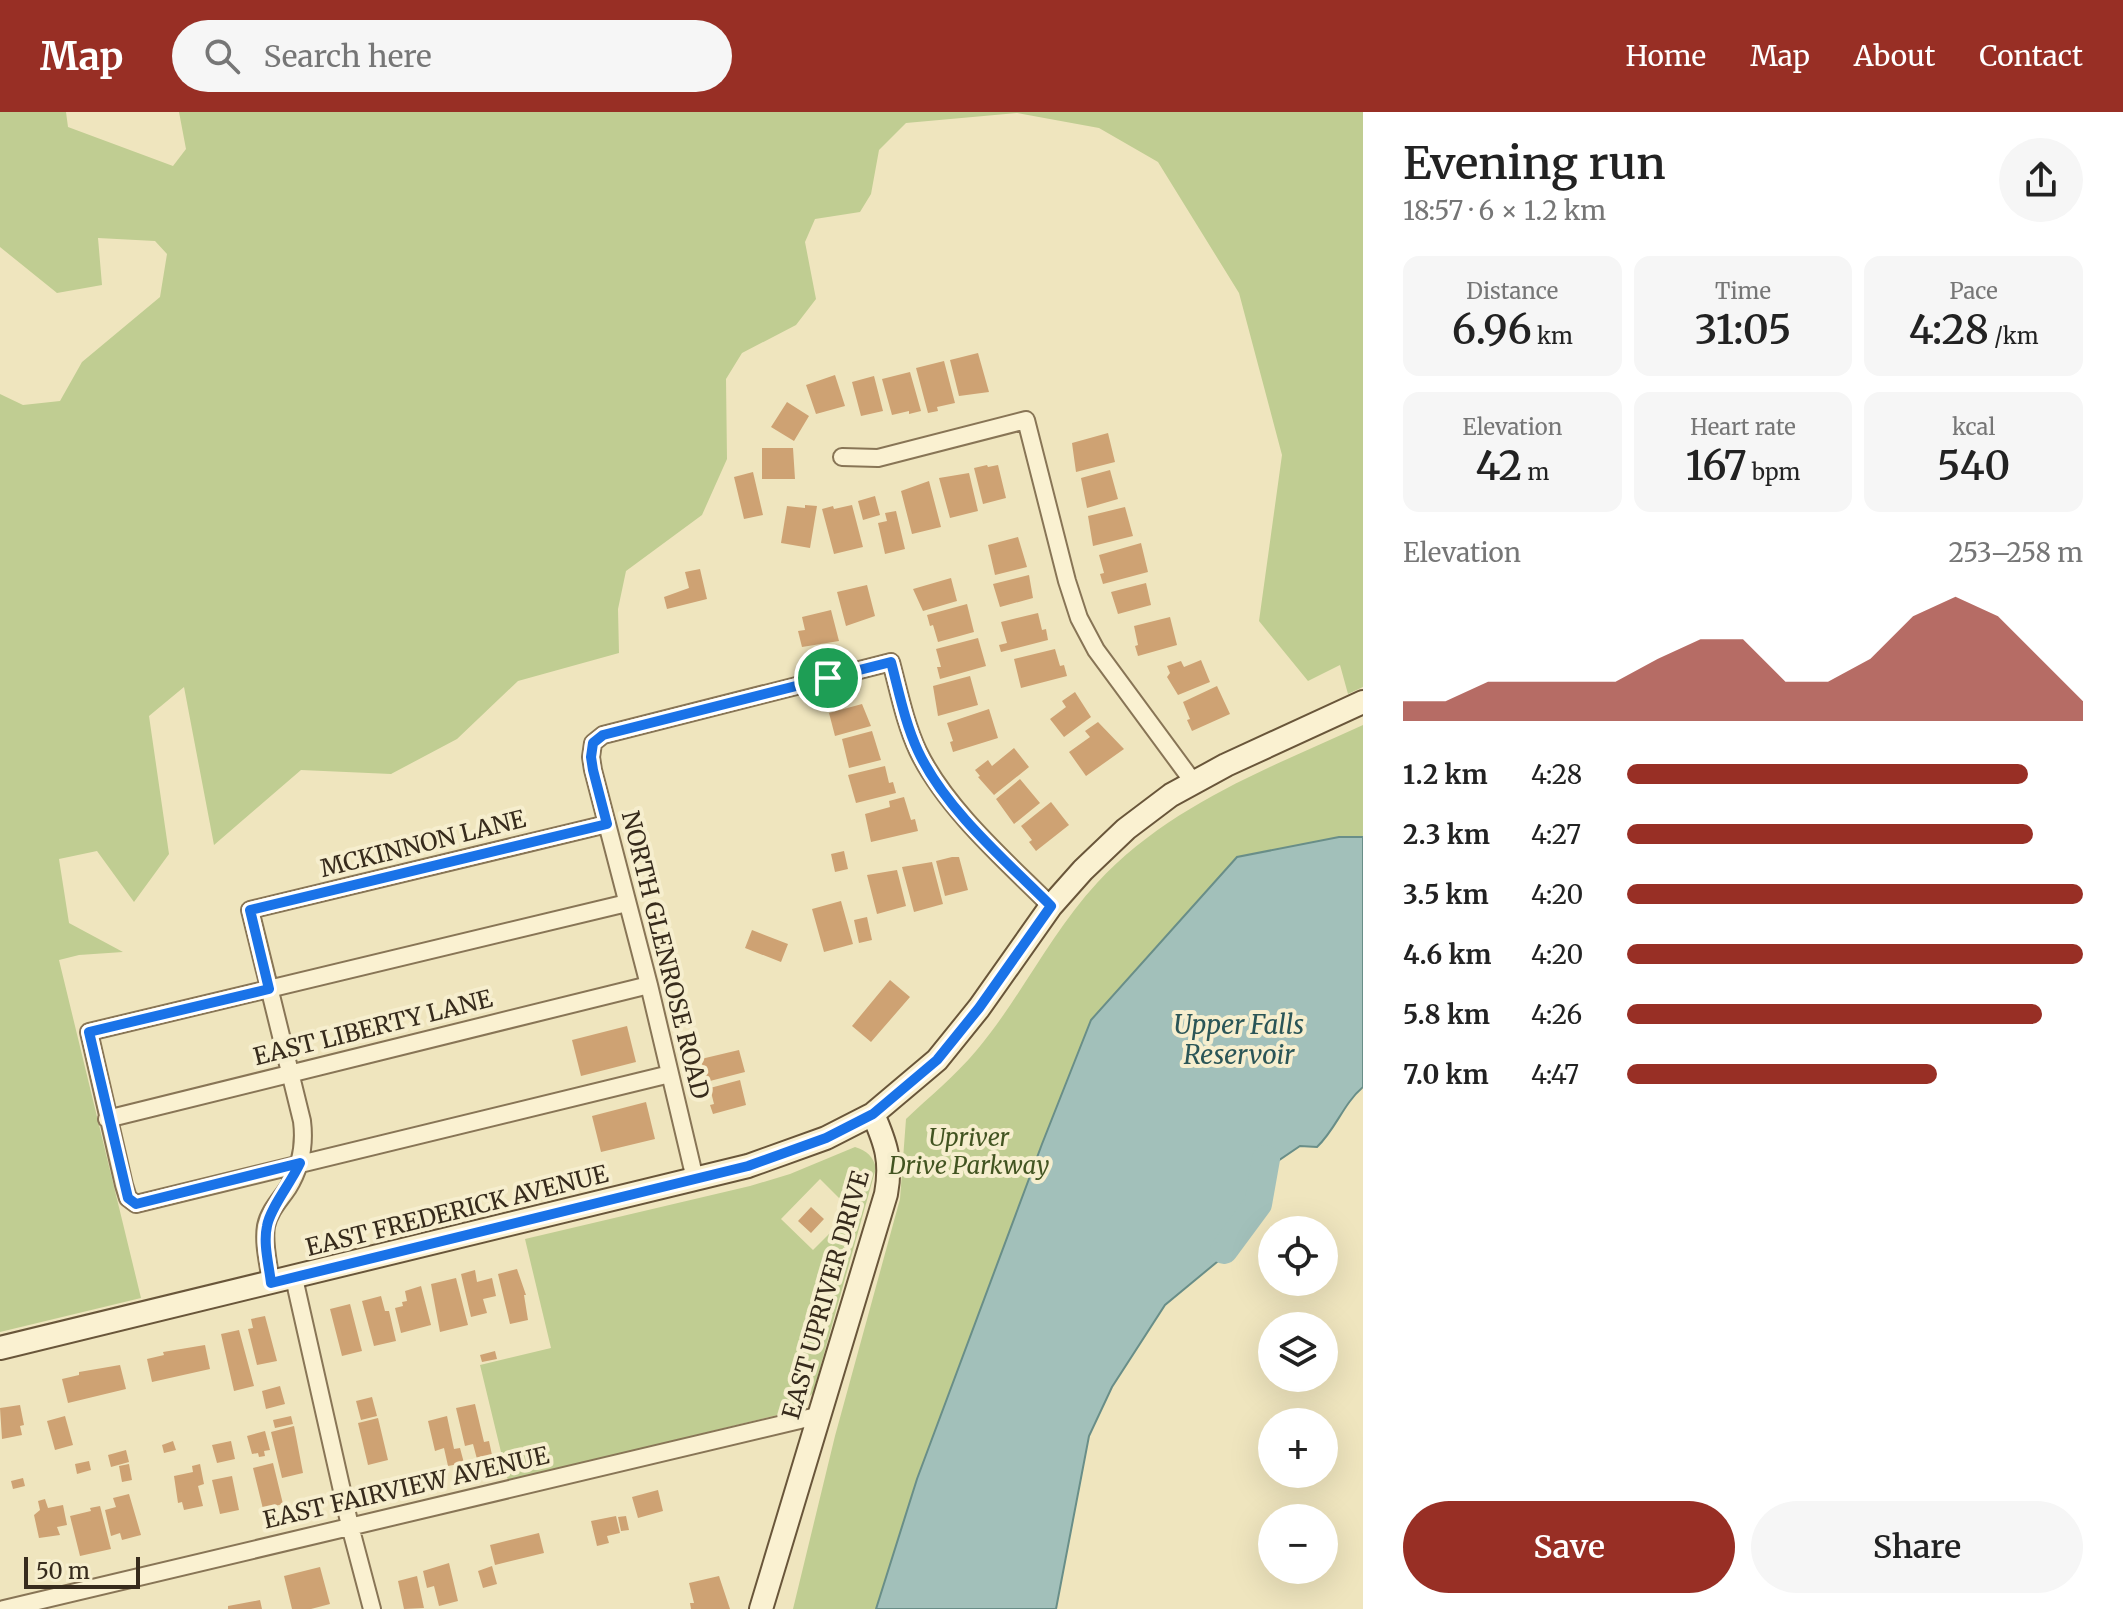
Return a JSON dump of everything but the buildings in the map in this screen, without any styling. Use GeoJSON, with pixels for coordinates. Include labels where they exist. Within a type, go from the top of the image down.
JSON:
{"type":"FeatureCollection","features":[{"type":"Feature","properties":{"kind":"main road"},"geometry":{"type":"LineString","coordinates":[[873,1114],[937,1060],[979,1008],[1051,906],[1126,829],[1171,795],[1226,765],[1363,702]]}},
{"type":"Feature","properties":{"kind":"main road","name":"EAST FREDERICK AVENUE"},"geometry":{"type":"LineString","coordinates":[[0,1348],[748,1166],[815,1142],[873,1114]]}},
{"type":"Feature","properties":{"kind":"main road","name":"EAST UPRIVER DRIVE"},"geometry":{"type":"LineString","coordinates":[[761,1609],[886,1194],[890,1173],[887,1147],[873,1114]]}},
{"type":"Feature","properties":{"kind":"street"},"geometry":{"type":"LineString","coordinates":[[842,457],[878,458],[1026,420],[1079,618],[1096,650],[1194,783]]}},
{"type":"Feature","properties":{"kind":"street","name":"NORTH GLENROSE ROAD"},"geometry":{"type":"LineString","coordinates":[[695,1179],[593,770],[593,743],[603,735],[891,662],[909,729],[932,776],[1003,859],[1051,906]]}},
{"type":"Feature","properties":{"kind":"street","name":"MCKINNON LANE"},"geometry":{"type":"LineString","coordinates":[[269,989],[250,910],[607,824]]}},
{"type":"Feature","properties":{"kind":"street"},"geometry":{"type":"LineString","coordinates":[[627,903],[89,1032],[107,1119],[128,1198],[136,1204],[670,1074]]}},
{"type":"Feature","properties":{"kind":"street","name":"EAST LIBERTY LANE"},"geometry":{"type":"LineString","coordinates":[[107,1119],[649,985]]}},
{"type":"Feature","properties":{"kind":"street"},"geometry":{"type":"LineString","coordinates":[[269,989],[302,1121],[304,1142],[300,1163],[266,1226],[271,1283]]}},
{"type":"Feature","properties":{"kind":"street"},"geometry":{"type":"LineString","coordinates":[[294,1278],[372,1609]]}},
{"type":"Feature","properties":{"kind":"street","name":"EAST FAIRVIEW AVENUE"},"geometry":{"type":"LineString","coordinates":[[4,1609],[821,1415]]}},
{"type":"Feature","properties":{"kind":"green space"},"geometry":{"type":"Polygon","coordinates":[[[0,112],[66,112],[68,127],[173,166],[186,149],[179,112],[1363,112],[1363,687],[1348,694],[1340,665],[1308,681],[1259,621],[1282,455],[1239,293],[1158,162],[1099,128],[1017,113],[906,123],[879,150],[871,194],[860,212],[815,219],[805,242],[816,299],[796,325],[742,353],[726,379],[727,459],[702,515],[626,571],[618,609],[619,653],[518,681],[457,739],[391,774],[301,770],[214,845],[184,687],[149,716],[169,854],[134,902],[97,851],[59,859],[69,923],[123,952],[79,955],[59,960],[141,1298],[0,1332],[0,394],[23,405],[60,401],[82,362],[160,297],[167,254],[155,241],[98,238],[102,285],[57,293],[0,247],[0,112]]]}},
{"type":"Feature","properties":{"kind":"green space","name":"Upriver Drive Parkway"},"geometry":{"type":"Polygon","coordinates":[[[1363,725],[1363,837],[1339,837],[1237,857],[1091,1020],[917,1479],[876,1609],[793,1609],[835,1436],[900,1199],[906,1119],[976,1051],[1080,903],[1125,856],[1156,831],[1222,791],[1363,725]]]}},
{"type":"Feature","properties":{"kind":"green space"},"geometry":{"type":"Polygon","coordinates":[[[855,1147],[869,1154],[876,1168],[813,1393],[794,1411],[508,1481],[480,1365],[551,1348],[525,1239],[790,1174],[855,1147]],[[820,1179],[781,1219],[813,1250],[852,1211],[820,1179]]]}},
{"type":"Feature","properties":{"kind":"water","name":"Upper Falls Reservoir"},"geometry":{"type":"Polygon","coordinates":[[[1339,837],[1363,837],[1363,1087],[1317,1147],[1300,1146],[1275,1163],[1229,1252],[1165,1305],[1112,1387],[1089,1436],[1056,1609],[876,1609],[917,1479],[1091,1020],[1237,857],[1339,837]]]}},
{"type":"Feature","properties":{"kind":"waterway"},"geometry":{"type":"LineString","coordinates":[[1224,1250],[1258,1204],[1266,1159]]}},
{"type":"Feature","properties":{"kind":"route"},"geometry":{"type":"LineString","coordinates":[[891,662],[909,729],[932,776],[1003,859],[1051,906],[979,1008],[937,1060],[873,1114],[826,1138],[748,1166],[271,1283],[266,1226],[300,1163],[136,1204],[128,1198],[89,1032],[269,989],[250,910],[607,824],[591,757],[593,743],[603,735],[828,678],[891,662]]}}]}
